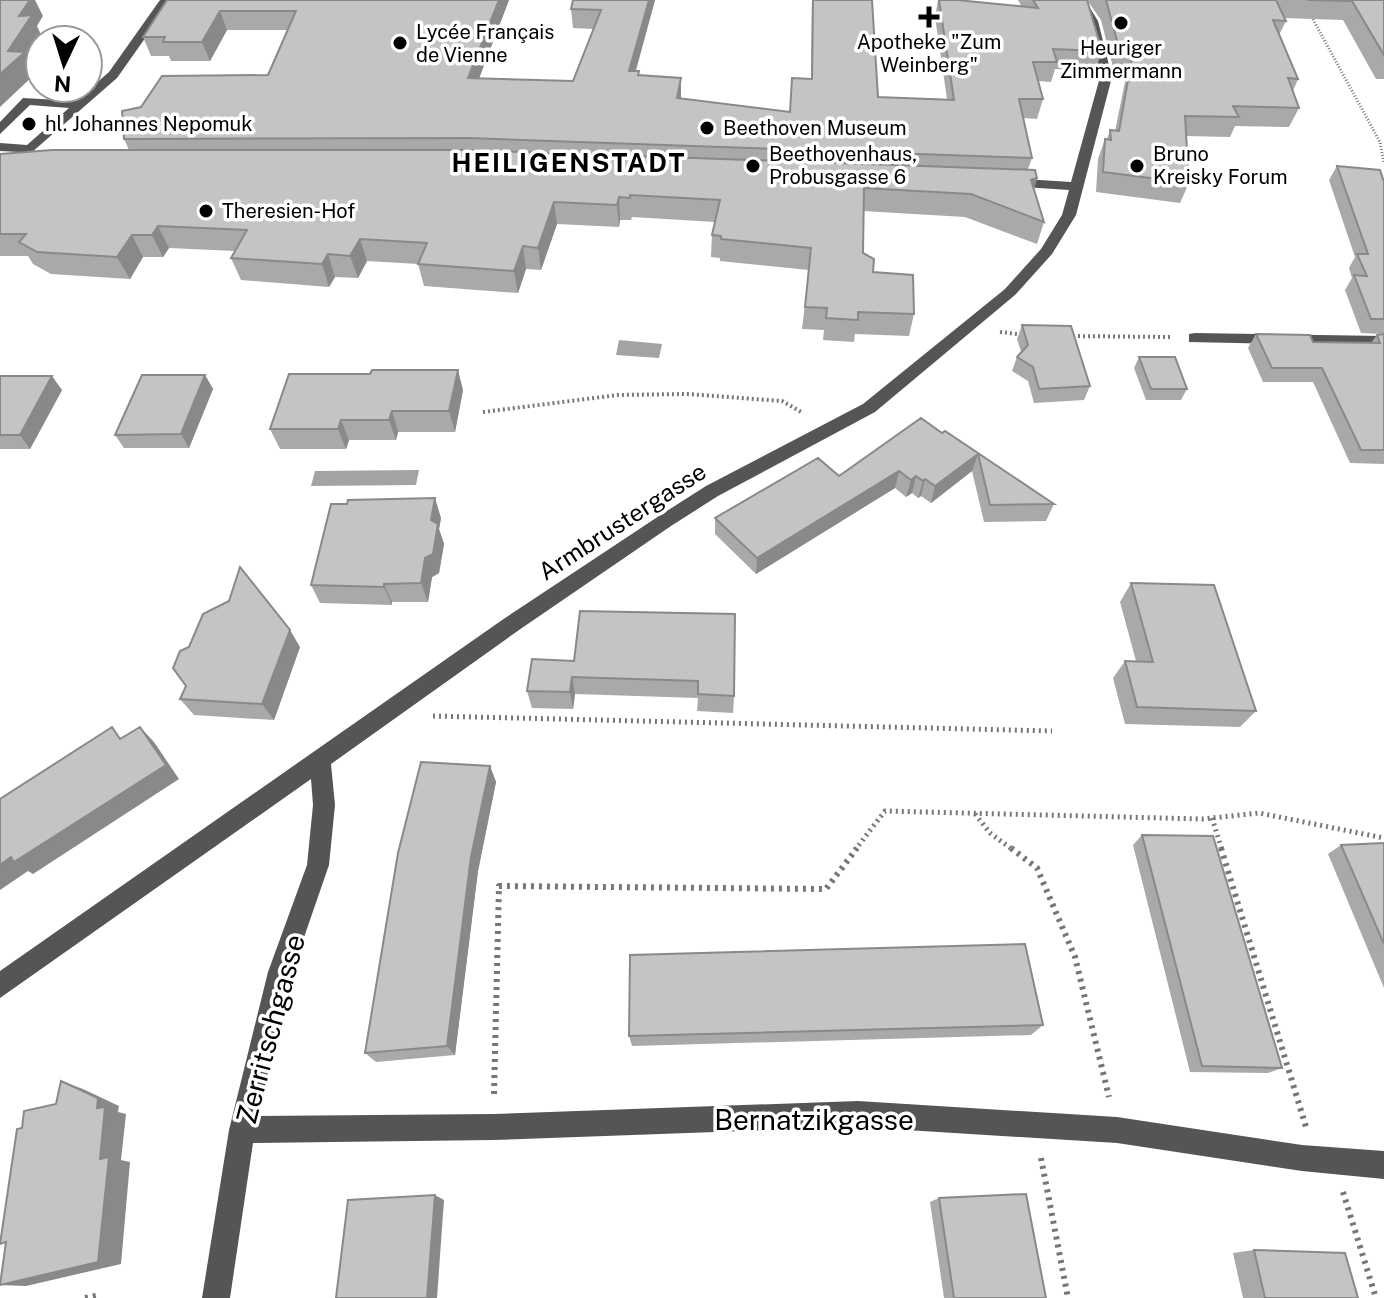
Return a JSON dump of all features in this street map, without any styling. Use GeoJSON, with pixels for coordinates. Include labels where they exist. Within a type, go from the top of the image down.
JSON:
{"type":"FeatureCollection","features":[{"type":"Feature","properties":{"kind":"street"},"geometry":{"type":"LineString","coordinates":[[0,176],[30,155],[77,105],[123,63],[166,0]]}},
{"type":"Feature","properties":{"kind":"street","name":"Armbrustergasse"},"geometry":{"type":"LineString","coordinates":[[0,986],[383,715],[665,521],[770,460],[869,408],[1010,292],[1047,251],[1069,215],[1106,77],[1095,29],[1079,0]]}},
{"type":"Feature","properties":{"kind":"street"},"geometry":{"type":"LineString","coordinates":[[0,130],[27,101],[77,105]]}},
{"type":"Feature","properties":{"kind":"street"},"geometry":{"type":"LineString","coordinates":[[0,147],[30,155]]}},
{"type":"Feature","properties":{"kind":"street"},"geometry":{"type":"LineString","coordinates":[[989,182],[1077,186]]}},
{"type":"Feature","properties":{"kind":"street"},"geometry":{"type":"LineString","coordinates":[[1195,338],[1384,341]]}},
{"type":"Feature","properties":{"kind":"street","name":"Zerritschgasse"},"geometry":{"type":"LineString","coordinates":[[216,1298],[242,1130],[280,972],[318,865],[324,816],[320,762]]}},
{"type":"Feature","properties":{"kind":"street","name":"Bernatzikgasse"},"geometry":{"type":"LineString","coordinates":[[242,1130],[493,1127],[858,1114],[1117,1130],[1384,1165]]}},
{"type":"Feature","properties":{"kind":"path"},"geometry":{"type":"LineString","coordinates":[[1308,11],[1380,142],[1384,163]]}},
{"type":"Feature","properties":{"kind":"path"},"geometry":{"type":"LineString","coordinates":[[972,326],[1026,335]]}},
{"type":"Feature","properties":{"kind":"path"},"geometry":{"type":"LineString","coordinates":[[1057,335],[1195,338]]}},
{"type":"Feature","properties":{"kind":"path"},"geometry":{"type":"LineString","coordinates":[[483,412],[618,395],[700,394],[782,401],[832,429]]}},
{"type":"Feature","properties":{"kind":"path"},"geometry":{"type":"LineString","coordinates":[[383,715],[1052,731]]}},
{"type":"Feature","properties":{"kind":"path"},"geometry":{"type":"LineString","coordinates":[[493,1127],[499,886],[826,889],[885,811],[1212,818],[1259,813],[1384,838]]}},
{"type":"Feature","properties":{"kind":"path"},"geometry":{"type":"LineString","coordinates":[[975,814],[990,833],[1037,868],[1075,957],[1117,1130]]}},
{"type":"Feature","properties":{"kind":"path"},"geometry":{"type":"LineString","coordinates":[[1212,818],[1324,1159],[1376,1298]]}},
{"type":"Feature","properties":{"kind":"path"},"geometry":{"type":"LineString","coordinates":[[1035,1125],[1068,1298]]}},
{"type":"Feature","properties":{"kind":"path"},"geometry":{"type":"LineString","coordinates":[[85,1298],[96,1296]]}},
{"type":"Feature","properties":{"kind":"shaded area"},"geometry":{"type":"Polygon","coordinates":[[[619,340],[662,344],[659,358],[616,355],[619,340]]]}},
{"type":"Feature","properties":{"kind":"shaded area"},"geometry":{"type":"Polygon","coordinates":[[[419,470],[416,485],[311,486],[315,471],[419,470]]]}},
{"type":"Feature","properties":{"kind":"building"},"geometry":{"type":"Polygon","coordinates":[[[0,0],[30,0],[19,16],[32,15],[8,51],[24,53],[0,74],[0,0]]]}},
{"type":"Feature","properties":{"kind":"building"},"geometry":{"type":"Polygon","coordinates":[[[167,0],[499,0],[468,78],[573,81],[601,10],[571,9],[573,0],[649,0],[629,71],[639,71],[638,75],[681,78],[677,98],[790,112],[792,78],[812,79],[813,0],[872,0],[878,97],[954,100],[939,0],[1038,8],[1033,0],[1087,0],[1102,51],[1053,49],[1057,62],[1033,62],[1043,99],[1019,99],[1032,158],[469,138],[124,139],[122,111],[141,107],[162,76],[268,75],[296,11],[220,11],[202,42],[163,42],[165,37],[143,37],[167,0]]]}},
{"type":"Feature","properties":{"kind":"building"},"geometry":{"type":"Polygon","coordinates":[[[1106,0],[1276,0],[1286,21],[1273,20],[1298,79],[1288,78],[1299,108],[1233,106],[1239,117],[1185,116],[1189,183],[1103,172],[1105,139],[1111,140],[1110,130],[1119,131],[1133,52],[1120,52],[1106,0]]]}},
{"type":"Feature","properties":{"kind":"building"},"geometry":{"type":"Polygon","coordinates":[[[1307,0],[1384,0],[1384,55],[1352,1],[1307,0]]]}},
{"type":"Feature","properties":{"kind":"building"},"geometry":{"type":"Polygon","coordinates":[[[52,150],[469,150],[1035,170],[1037,178],[1031,180],[1044,222],[971,194],[864,188],[863,253],[874,259],[873,272],[913,275],[914,314],[858,312],[858,320],[826,318],[827,308],[805,307],[811,248],[721,239],[721,236],[712,235],[720,200],[630,195],[630,198],[619,197],[617,205],[554,202],[538,248],[523,246],[514,271],[418,264],[427,243],[360,239],[350,256],[328,254],[322,264],[231,258],[247,230],[158,226],[152,235],[132,235],[117,257],[37,252],[19,242],[26,234],[0,234],[0,154],[52,150]]]}},
{"type":"Feature","properties":{"kind":"building"},"geometry":{"type":"Polygon","coordinates":[[[1337,166],[1380,170],[1384,182],[1384,319],[1371,319],[1354,275],[1367,276],[1357,254],[1368,254],[1337,166]]]}},
{"type":"Feature","properties":{"kind":"building"},"geometry":{"type":"Polygon","coordinates":[[[1022,325],[1071,326],[1090,386],[1039,389],[1033,367],[1017,357],[1028,345],[1022,325]]]}},
{"type":"Feature","properties":{"kind":"building"},"geometry":{"type":"Polygon","coordinates":[[[1256,334],[1310,335],[1313,342],[1380,343],[1377,335],[1384,334],[1384,450],[1361,450],[1322,368],[1272,368],[1256,334]]]}},
{"type":"Feature","properties":{"kind":"building"},"geometry":{"type":"Polygon","coordinates":[[[1139,357],[1175,357],[1187,389],[1151,389],[1139,357]]]}},
{"type":"Feature","properties":{"kind":"building"},"geometry":{"type":"Polygon","coordinates":[[[372,370],[458,370],[449,411],[392,411],[389,420],[341,420],[338,429],[270,429],[289,374],[370,374],[372,370]]]}},
{"type":"Feature","properties":{"kind":"building"},"geometry":{"type":"Polygon","coordinates":[[[142,375],[205,375],[181,434],[115,435],[142,375]]]}},
{"type":"Feature","properties":{"kind":"building"},"geometry":{"type":"Polygon","coordinates":[[[0,376],[52,376],[20,435],[0,435],[0,376]]]}},
{"type":"Feature","properties":{"kind":"building"},"geometry":{"type":"Polygon","coordinates":[[[921,418],[942,433],[945,431],[1054,504],[990,505],[978,454],[935,486],[916,476],[911,480],[899,471],[757,558],[715,518],[818,458],[839,476],[921,418]]]}},
{"type":"Feature","properties":{"kind":"building"},"geometry":{"type":"Polygon","coordinates":[[[435,498],[431,520],[438,524],[433,554],[425,558],[421,583],[384,584],[384,587],[311,585],[331,504],[347,504],[348,500],[435,498]]]}},
{"type":"Feature","properties":{"kind":"building"},"geometry":{"type":"Polygon","coordinates":[[[240,567],[290,630],[262,704],[180,699],[186,686],[173,668],[180,651],[189,647],[203,614],[229,601],[240,567]]]}},
{"type":"Feature","properties":{"kind":"building"},"geometry":{"type":"Polygon","coordinates":[[[1131,583],[1214,585],[1256,711],[1137,707],[1125,661],[1153,662],[1131,583]]]}},
{"type":"Feature","properties":{"kind":"building"},"geometry":{"type":"Polygon","coordinates":[[[580,611],[735,614],[734,696],[698,694],[698,681],[572,677],[570,692],[527,691],[532,659],[574,661],[580,611]]]}},
{"type":"Feature","properties":{"kind":"building"},"geometry":{"type":"Polygon","coordinates":[[[112,727],[120,739],[140,727],[166,765],[14,862],[11,857],[0,865],[0,799],[112,727]]]}},
{"type":"Feature","properties":{"kind":"building"},"geometry":{"type":"Polygon","coordinates":[[[421,762],[490,766],[471,857],[447,1046],[365,1053],[398,853],[421,762]]]}},
{"type":"Feature","properties":{"kind":"building"},"geometry":{"type":"Polygon","coordinates":[[[1142,835],[1213,836],[1282,1068],[1202,1066],[1142,835]]]}},
{"type":"Feature","properties":{"kind":"building"},"geometry":{"type":"Polygon","coordinates":[[[1384,843],[1384,944],[1341,845],[1384,843]]]}},
{"type":"Feature","properties":{"kind":"building"},"geometry":{"type":"Polygon","coordinates":[[[1025,944],[1043,1025],[629,1036],[630,955],[1025,944]]]}},
{"type":"Feature","properties":{"kind":"building"},"geometry":{"type":"Polygon","coordinates":[[[61,1081],[98,1098],[97,1108],[105,1107],[100,1159],[109,1157],[98,1262],[0,1285],[6,1242],[0,1244],[17,1129],[22,1128],[24,1111],[56,1104],[61,1081]]]}},
{"type":"Feature","properties":{"kind":"building"},"geometry":{"type":"Polygon","coordinates":[[[1026,1194],[1046,1298],[954,1298],[939,1198],[1026,1194]]]}},
{"type":"Feature","properties":{"kind":"building"},"geometry":{"type":"Polygon","coordinates":[[[435,1195],[427,1298],[336,1298],[348,1200],[435,1195]]]}},
{"type":"Feature","properties":{"kind":"building"},"geometry":{"type":"Polygon","coordinates":[[[1254,1250],[1345,1253],[1358,1298],[1265,1298],[1254,1250]]]}},
{"type":"Feature","properties":{"kind":"place","name":"Apotheke \"Zum Weinberg\""},"geometry":{"type":"Point","coordinates":[929,17]}},
{"type":"Feature","properties":{"kind":"place","name":"Heuriger Zimmermann"},"geometry":{"type":"Point","coordinates":[1121,23]}},
{"type":"Feature","properties":{"kind":"place","name":"Lycée Français de Vienne"},"geometry":{"type":"Point","coordinates":[400,43]}},
{"type":"Feature","properties":{"kind":"place","name":"hl. Johannes Nepomuk"},"geometry":{"type":"Point","coordinates":[29,124]}},
{"type":"Feature","properties":{"kind":"place","name":"Beethoven Museum"},"geometry":{"type":"Point","coordinates":[707,128]}},
{"type":"Feature","properties":{"kind":"place","name":"Beethovenhaus, Probusgasse 6"},"geometry":{"type":"Point","coordinates":[753,166]}},
{"type":"Feature","properties":{"kind":"place","name":"Bruno Kreisky Forum"},"geometry":{"type":"Point","coordinates":[1137,166]}},
{"type":"Feature","properties":{"kind":"place","name":"Theresien-Hof"},"geometry":{"type":"Point","coordinates":[206,211]}},
{"type":"Feature","properties":{"kind":"district","name":"HEILIGENSTADT"},"geometry":{"type":"Point","coordinates":[569,162]}}]}
